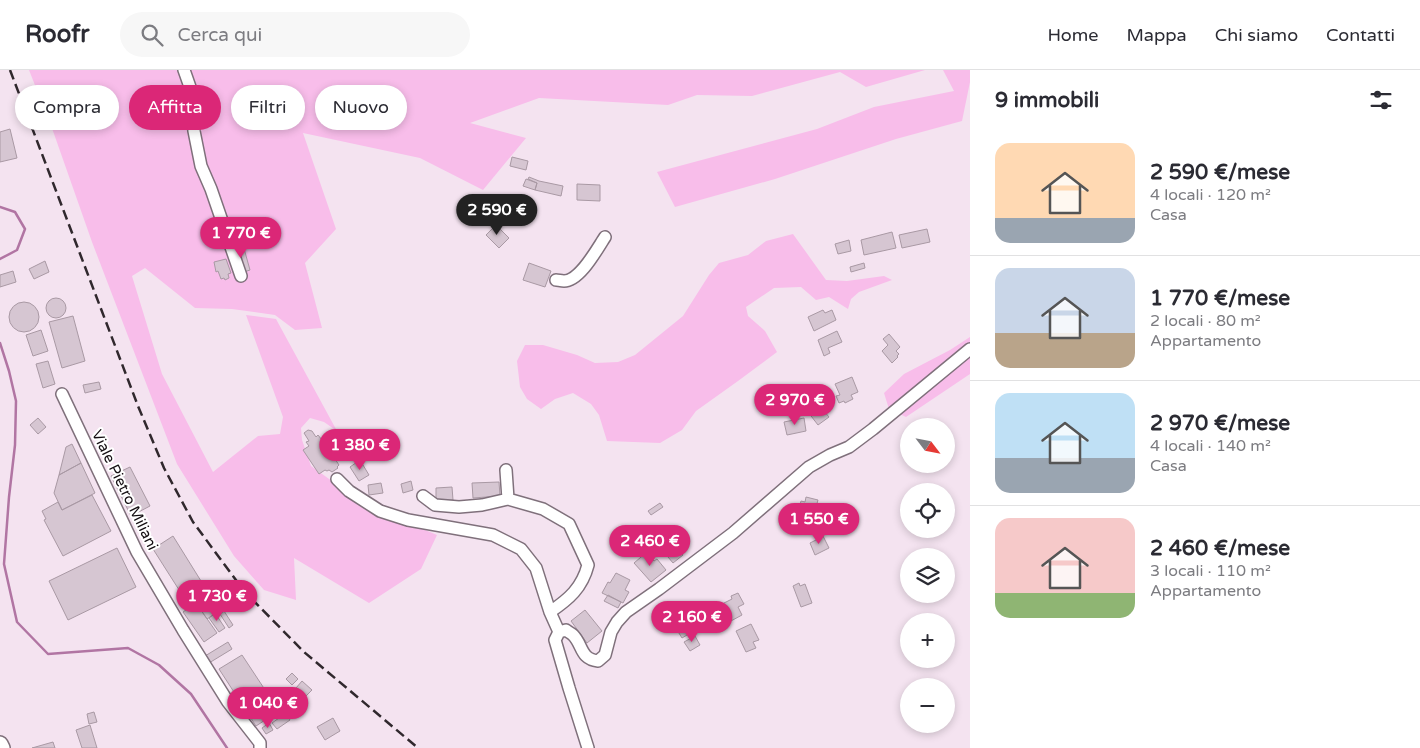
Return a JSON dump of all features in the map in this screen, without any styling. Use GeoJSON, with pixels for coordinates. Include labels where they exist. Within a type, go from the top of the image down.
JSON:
{"type":"FeatureCollection","features":[{"type":"Feature","properties":{"kind":"main road"},"geometry":{"type":"LineString","coordinates":[[0,744],[2,748]]}},
{"type":"Feature","properties":{"kind":"street"},"geometry":{"type":"LineString","coordinates":[[184,70],[190,87],[194,131],[201,166],[211,189],[241,276]]}},
{"type":"Feature","properties":{"kind":"street"},"geometry":{"type":"LineString","coordinates":[[556,280],[565,282],[587,266],[605,238]]}},
{"type":"Feature","properties":{"kind":"street"},"geometry":{"type":"LineString","coordinates":[[588,748],[555,640],[559,632],[566,630],[574,636],[583,653],[591,660],[598,661],[605,655],[612,632],[617,622],[626,612],[733,533],[809,468],[830,455],[849,447],[873,430],[970,349]]}},
{"type":"Feature","properties":{"kind":"street","name":"Viale Pietro Miliani"},"geometry":{"type":"LineString","coordinates":[[62,394],[137,552],[228,702],[260,743],[260,748]]}},
{"type":"Feature","properties":{"kind":"street"},"geometry":{"type":"LineString","coordinates":[[506,470],[508,499]]}},
{"type":"Feature","properties":{"kind":"street"},"geometry":{"type":"LineString","coordinates":[[337,479],[349,491],[380,511],[408,520],[493,534],[521,549],[536,568],[550,612],[559,632]]}},
{"type":"Feature","properties":{"kind":"street"},"geometry":{"type":"LineString","coordinates":[[423,496],[435,504],[459,507],[508,499],[542,509],[569,524],[588,565],[585,577],[569,599],[550,612]]}},
{"type":"Feature","properties":{"kind":"shaded area"},"geometry":{"type":"Polygon","coordinates":[[[29,70],[925,70],[866,87],[840,72],[752,96],[697,95],[668,105],[539,98],[470,123],[526,138],[483,190],[420,158],[303,133],[336,229],[305,263],[322,328],[295,330],[275,315],[232,309],[195,308],[145,268],[132,276],[162,374],[213,472],[258,436],[280,434],[283,417],[246,315],[276,319],[337,431],[324,422],[310,418],[301,428],[302,440],[311,466],[364,504],[437,535],[421,569],[369,603],[294,558],[296,600],[264,590],[234,556],[177,464],[92,242],[53,130],[119,130],[119,85],[35,85],[29,70]]]}},
{"type":"Feature","properties":{"kind":"shaded area"},"geometry":{"type":"Polygon","coordinates":[[[943,70],[970,70],[970,82],[962,121],[896,139],[775,179],[675,207],[657,172],[817,129],[874,107],[954,91],[943,70]]]}},
{"type":"Feature","properties":{"kind":"shaded area"},"geometry":{"type":"Polygon","coordinates":[[[793,234],[826,280],[847,281],[884,276],[892,280],[859,292],[851,299],[848,309],[829,297],[816,300],[801,287],[774,288],[746,307],[748,316],[765,331],[777,352],[696,411],[682,430],[660,443],[607,441],[599,415],[591,404],[573,393],[555,399],[541,409],[527,399],[520,387],[517,361],[525,345],[543,345],[577,355],[595,363],[618,362],[635,355],[683,316],[709,275],[719,263],[748,255],[766,241],[793,234]]]}},
{"type":"Feature","properties":{"kind":"shaded area"},"geometry":{"type":"Polygon","coordinates":[[[970,337],[970,374],[906,417],[889,409],[884,393],[904,374],[950,350],[970,337]]]}},
{"type":"Feature","properties":{"kind":"building"},"geometry":{"type":"Polygon","coordinates":[[[10,129],[17,158],[0,162],[0,132],[10,129]]]}},
{"type":"Feature","properties":{"kind":"building"},"geometry":{"type":"Polygon","coordinates":[[[512,157],[528,161],[526,170],[510,166],[512,157]]]}},
{"type":"Feature","properties":{"kind":"building"},"geometry":{"type":"Polygon","coordinates":[[[529,177],[563,186],[561,196],[535,190],[537,183],[528,179],[529,177]]]}},
{"type":"Feature","properties":{"kind":"building"},"geometry":{"type":"Polygon","coordinates":[[[526,179],[537,183],[535,190],[523,186],[526,179]]]}},
{"type":"Feature","properties":{"kind":"building"},"geometry":{"type":"Polygon","coordinates":[[[577,184],[600,185],[600,201],[577,200],[577,184]]]}},
{"type":"Feature","properties":{"kind":"building"},"geometry":{"type":"Polygon","coordinates":[[[496,225],[509,238],[499,248],[486,235],[496,225]]]}},
{"type":"Feature","properties":{"kind":"building"},"geometry":{"type":"Polygon","coordinates":[[[927,229],[930,242],[902,248],[899,235],[927,229]]]}},
{"type":"Feature","properties":{"kind":"building"},"geometry":{"type":"Polygon","coordinates":[[[892,232],[896,248],[864,255],[861,240],[892,232]]]}},
{"type":"Feature","properties":{"kind":"building"},"geometry":{"type":"Polygon","coordinates":[[[849,240],[851,251],[838,254],[835,244],[849,240]]]}},
{"type":"Feature","properties":{"kind":"building"},"geometry":{"type":"Polygon","coordinates":[[[243,245],[250,270],[241,273],[232,248],[243,245]]]}},
{"type":"Feature","properties":{"kind":"building"},"geometry":{"type":"Polygon","coordinates":[[[226,259],[231,273],[228,274],[229,278],[225,280],[224,278],[221,279],[218,271],[216,272],[214,262],[226,259]]]}},
{"type":"Feature","properties":{"kind":"building"},"geometry":{"type":"Polygon","coordinates":[[[45,261],[49,272],[34,279],[29,269],[45,261]]]}},
{"type":"Feature","properties":{"kind":"building"},"geometry":{"type":"Polygon","coordinates":[[[529,263],[551,271],[545,287],[523,280],[529,263]]]}},
{"type":"Feature","properties":{"kind":"building"},"geometry":{"type":"Polygon","coordinates":[[[864,263],[865,268],[851,272],[850,267],[864,263]]]}},
{"type":"Feature","properties":{"kind":"building"},"geometry":{"type":"Polygon","coordinates":[[[13,271],[16,282],[0,287],[0,275],[13,271]]]}},
{"type":"Feature","properties":{"kind":"building"},"geometry":{"type":"Polygon","coordinates":[[[56,298],[63,301],[66,308],[63,315],[56,318],[49,315],[46,308],[49,301],[56,298]]]}},
{"type":"Feature","properties":{"kind":"building"},"geometry":{"type":"Polygon","coordinates":[[[24,302],[34,307],[39,317],[34,327],[24,332],[14,327],[9,317],[14,307],[24,302]]]}},
{"type":"Feature","properties":{"kind":"building"},"geometry":{"type":"Polygon","coordinates":[[[823,310],[825,313],[832,310],[836,320],[814,331],[808,317],[823,310]]]}},
{"type":"Feature","properties":{"kind":"building"},"geometry":{"type":"Polygon","coordinates":[[[73,316],[85,361],[62,368],[49,322],[73,316]]]}},
{"type":"Feature","properties":{"kind":"building"},"geometry":{"type":"Polygon","coordinates":[[[41,330],[48,351],[33,356],[26,335],[41,330]]]}},
{"type":"Feature","properties":{"kind":"building"},"geometry":{"type":"Polygon","coordinates":[[[837,331],[842,342],[828,348],[830,353],[824,356],[818,340],[837,331]]]}},
{"type":"Feature","properties":{"kind":"building"},"geometry":{"type":"Polygon","coordinates":[[[889,334],[900,347],[896,351],[899,354],[898,357],[892,363],[882,351],[888,345],[883,339],[889,334]]]}},
{"type":"Feature","properties":{"kind":"building"},"geometry":{"type":"Polygon","coordinates":[[[48,361],[55,384],[43,388],[36,364],[48,361]]]}},
{"type":"Feature","properties":{"kind":"building"},"geometry":{"type":"Polygon","coordinates":[[[852,377],[858,392],[851,395],[853,399],[845,403],[844,401],[839,403],[836,396],[840,395],[835,384],[852,377]]]}},
{"type":"Feature","properties":{"kind":"building"},"geometry":{"type":"Polygon","coordinates":[[[99,382],[101,389],[85,393],[83,385],[99,382]]]}},
{"type":"Feature","properties":{"kind":"building"},"geometry":{"type":"Polygon","coordinates":[[[801,385],[809,396],[796,407],[787,396],[801,385]]]}},
{"type":"Feature","properties":{"kind":"building"},"geometry":{"type":"Polygon","coordinates":[[[818,404],[829,417],[818,425],[808,412],[818,404]]]}},
{"type":"Feature","properties":{"kind":"building"},"geometry":{"type":"Polygon","coordinates":[[[38,418],[46,427],[38,434],[30,425],[38,418]]]}},
{"type":"Feature","properties":{"kind":"building"},"geometry":{"type":"Polygon","coordinates":[[[804,418],[806,431],[787,435],[784,422],[804,418]]]}},
{"type":"Feature","properties":{"kind":"building"},"geometry":{"type":"Polygon","coordinates":[[[308,430],[312,431],[316,437],[318,435],[330,450],[339,465],[338,468],[332,472],[325,470],[319,474],[303,450],[309,446],[306,442],[309,441],[304,433],[308,430]]]}},
{"type":"Feature","properties":{"kind":"building"},"geometry":{"type":"Polygon","coordinates":[[[72,444],[81,463],[59,475],[66,447],[72,444]]]}},
{"type":"Feature","properties":{"kind":"building"},"geometry":{"type":"Polygon","coordinates":[[[360,460],[369,475],[359,481],[350,467],[360,460]]]}},
{"type":"Feature","properties":{"kind":"building"},"geometry":{"type":"Polygon","coordinates":[[[81,463],[95,493],[62,510],[54,493],[59,475],[81,463]]]}},
{"type":"Feature","properties":{"kind":"building"},"geometry":{"type":"Polygon","coordinates":[[[130,467],[150,506],[131,516],[111,476],[130,467]]]}},
{"type":"Feature","properties":{"kind":"building"},"geometry":{"type":"Polygon","coordinates":[[[411,481],[413,490],[403,493],[401,484],[411,481]]]}},
{"type":"Feature","properties":{"kind":"building"},"geometry":{"type":"Polygon","coordinates":[[[499,482],[500,496],[473,498],[472,483],[499,482]]]}},
{"type":"Feature","properties":{"kind":"building"},"geometry":{"type":"Polygon","coordinates":[[[381,483],[383,493],[369,495],[368,485],[381,483]]]}},
{"type":"Feature","properties":{"kind":"building"},"geometry":{"type":"Polygon","coordinates":[[[452,487],[453,500],[436,501],[436,488],[452,487]]]}},
{"type":"Feature","properties":{"kind":"building"},"geometry":{"type":"Polygon","coordinates":[[[92,495],[111,531],[63,556],[44,520],[46,519],[42,511],[58,502],[62,510],[92,495]]]}},
{"type":"Feature","properties":{"kind":"building"},"geometry":{"type":"Polygon","coordinates":[[[806,497],[818,500],[814,514],[809,512],[808,517],[793,513],[794,507],[799,509],[801,501],[805,502],[806,497]]]}},
{"type":"Feature","properties":{"kind":"building"},"geometry":{"type":"Polygon","coordinates":[[[660,503],[663,507],[651,515],[648,511],[660,503]]]}},
{"type":"Feature","properties":{"kind":"building"},"geometry":{"type":"Polygon","coordinates":[[[822,534],[829,548],[815,555],[810,543],[818,539],[817,536],[822,534]]]}},
{"type":"Feature","properties":{"kind":"building"},"geometry":{"type":"Polygon","coordinates":[[[173,536],[201,581],[181,593],[153,549],[173,536]]]}},
{"type":"Feature","properties":{"kind":"building"},"geometry":{"type":"Polygon","coordinates":[[[673,542],[683,555],[673,563],[663,551],[673,542]]]}},
{"type":"Feature","properties":{"kind":"building"},"geometry":{"type":"Polygon","coordinates":[[[117,548],[136,587],[68,620],[49,581],[117,548]]]}},
{"type":"Feature","properties":{"kind":"building"},"geometry":{"type":"Polygon","coordinates":[[[647,552],[654,561],[657,559],[666,570],[651,582],[634,563],[647,552]]]}},
{"type":"Feature","properties":{"kind":"building"},"geometry":{"type":"Polygon","coordinates":[[[616,573],[630,580],[625,590],[629,592],[623,603],[602,593],[616,573]]]}},
{"type":"Feature","properties":{"kind":"building"},"geometry":{"type":"Polygon","coordinates":[[[799,583],[800,586],[805,584],[812,603],[801,607],[793,586],[799,583]]]}},
{"type":"Feature","properties":{"kind":"building"},"geometry":{"type":"Polygon","coordinates":[[[738,593],[744,604],[738,607],[742,615],[729,622],[720,605],[732,599],[731,596],[738,593]]]}},
{"type":"Feature","properties":{"kind":"building"},"geometry":{"type":"Polygon","coordinates":[[[209,594],[220,610],[207,619],[196,603],[209,594]]]}},
{"type":"Feature","properties":{"kind":"building"},"geometry":{"type":"Polygon","coordinates":[[[608,595],[621,602],[618,608],[604,601],[608,595]]]}},
{"type":"Feature","properties":{"kind":"building"},"geometry":{"type":"Polygon","coordinates":[[[196,603],[217,633],[204,642],[183,612],[196,603]]]}},
{"type":"Feature","properties":{"kind":"building"},"geometry":{"type":"Polygon","coordinates":[[[220,610],[222,612],[217,616],[225,628],[219,632],[209,618],[220,610]]]}},
{"type":"Feature","properties":{"kind":"building"},"geometry":{"type":"Polygon","coordinates":[[[585,610],[602,631],[587,643],[571,621],[585,610]]]}},
{"type":"Feature","properties":{"kind":"building"},"geometry":{"type":"Polygon","coordinates":[[[224,611],[233,625],[229,628],[220,614],[224,611]]]}},
{"type":"Feature","properties":{"kind":"building"},"geometry":{"type":"Polygon","coordinates":[[[687,624],[692,632],[682,638],[677,630],[687,624]]]}},
{"type":"Feature","properties":{"kind":"building"},"geometry":{"type":"Polygon","coordinates":[[[751,624],[759,640],[753,642],[756,648],[746,652],[736,631],[751,624]]]}},
{"type":"Feature","properties":{"kind":"building"},"geometry":{"type":"Polygon","coordinates":[[[695,636],[700,645],[690,651],[684,642],[695,636]]]}},
{"type":"Feature","properties":{"kind":"building"},"geometry":{"type":"Polygon","coordinates":[[[228,642],[232,649],[209,663],[205,656],[228,642]]]}},
{"type":"Feature","properties":{"kind":"building"},"geometry":{"type":"Polygon","coordinates":[[[242,655],[279,711],[256,726],[219,669],[242,655]]]}},
{"type":"Feature","properties":{"kind":"building"},"geometry":{"type":"Polygon","coordinates":[[[292,673],[298,679],[292,685],[286,679],[292,673]]]}},
{"type":"Feature","properties":{"kind":"building"},"geometry":{"type":"Polygon","coordinates":[[[302,681],[312,690],[305,697],[296,688],[302,681]]]}},
{"type":"Feature","properties":{"kind":"building"},"geometry":{"type":"Polygon","coordinates":[[[94,712],[97,722],[89,724],[87,714],[94,712]]]}},
{"type":"Feature","properties":{"kind":"building"},"geometry":{"type":"Polygon","coordinates":[[[286,713],[290,720],[277,729],[272,723],[286,713]]]}},
{"type":"Feature","properties":{"kind":"building"},"geometry":{"type":"Polygon","coordinates":[[[333,718],[340,731],[325,740],[317,727],[333,718]]]}},
{"type":"Feature","properties":{"kind":"building"},"geometry":{"type":"Polygon","coordinates":[[[269,723],[273,730],[266,734],[262,728],[269,723]]]}},
{"type":"Feature","properties":{"kind":"building"},"geometry":{"type":"Polygon","coordinates":[[[90,725],[97,748],[82,748],[76,730],[90,725]]]}},
{"type":"Feature","properties":{"kind":"building"},"geometry":{"type":"Polygon","coordinates":[[[53,742],[55,748],[32,748],[53,742]]]}},
{"type":"Feature","properties":{"kind":"waterway"},"geometry":{"type":"LineString","coordinates":[[0,207],[15,212],[25,229],[17,250],[0,259]]}},
{"type":"Feature","properties":{"kind":"waterway"},"geometry":{"type":"LineString","coordinates":[[0,343],[16,401],[15,445],[4,564],[17,622],[48,654],[128,648],[159,665],[191,694],[227,748]]}},
{"type":"Feature","properties":{"kind":"railway"},"geometry":{"type":"LineString","coordinates":[[10,70],[138,406],[164,468],[193,522],[244,591],[304,652],[418,748]]}}]}
